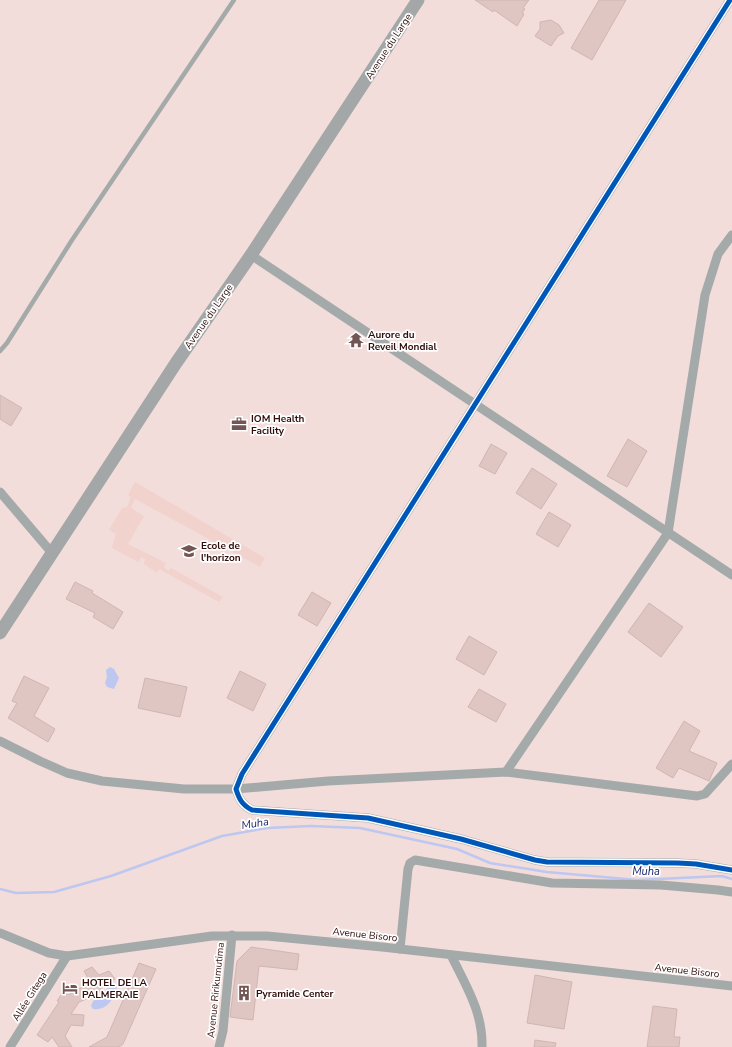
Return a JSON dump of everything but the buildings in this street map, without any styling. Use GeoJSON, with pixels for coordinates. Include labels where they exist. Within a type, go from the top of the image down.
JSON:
{"type":"FeatureCollection","features":[{"type":"Feature","properties":{"kind":"main road","name":"Avenue du Large"},"geometry":{"type":"LineString","coordinates":[[0,633],[176,363],[251,254],[418,0]]}},
{"type":"Feature","properties":{"kind":"street"},"geometry":{"type":"LineString","coordinates":[[730,0],[242,774],[236,789],[240,800],[246,807],[252,810],[368,818],[461,839],[547,862],[696,864],[732,870]]}},
{"type":"Feature","properties":{"kind":"street"},"geometry":{"type":"LineString","coordinates":[[506,772],[668,533],[706,295],[718,254],[732,235]]}},
{"type":"Feature","properties":{"kind":"street"},"geometry":{"type":"LineString","coordinates":[[251,254],[732,575]]}},
{"type":"Feature","properties":{"kind":"street"},"geometry":{"type":"LineString","coordinates":[[0,492],[52,553]]}},
{"type":"Feature","properties":{"kind":"street"},"geometry":{"type":"LineString","coordinates":[[0,741],[40,761],[67,772],[102,781],[184,789],[236,789],[328,781],[506,772],[698,796],[705,794],[732,764]]}},
{"type":"Feature","properties":{"kind":"street"},"geometry":{"type":"LineString","coordinates":[[400,949],[408,869],[410,863],[415,860],[552,883],[661,885],[732,892]]}},
{"type":"Feature","properties":{"kind":"street","name":"Avenue Bisoro"},"geometry":{"type":"LineString","coordinates":[[0,933],[49,953],[67,956],[212,936],[267,936],[400,949],[732,986]]}},
{"type":"Feature","properties":{"kind":"street","name":"Avenue Ririkumutima"},"geometry":{"type":"LineString","coordinates":[[219,1047],[223,1031],[232,936]]}},
{"type":"Feature","properties":{"kind":"street"},"geometry":{"type":"LineString","coordinates":[[452,955],[478,1010],[481,1024],[482,1047]]}},
{"type":"Feature","properties":{"kind":"street","name":"Allée Gitega"},"geometry":{"type":"LineString","coordinates":[[10,1047],[67,956]]}},
{"type":"Feature","properties":{"kind":"lane"},"geometry":{"type":"LineString","coordinates":[[0,352],[72,240],[234,0]]}},
{"type":"Feature","properties":{"kind":"shaded area"},"geometry":{"type":"Polygon","coordinates":[[[135,482],[265,558],[260,567],[135,499],[131,508],[144,516],[128,544],[166,563],[164,567],[168,571],[171,568],[223,597],[219,602],[159,569],[157,573],[144,564],[145,559],[142,557],[138,562],[112,548],[116,534],[109,530],[122,508],[127,507],[131,497],[128,495],[135,482]]]}},
{"type":"Feature","properties":{"kind":"water"},"geometry":{"type":"Polygon","coordinates":[[[110,667],[114,669],[119,678],[114,689],[107,687],[105,683],[107,677],[106,670],[110,667]]]}},
{"type":"Feature","properties":{"kind":"water"},"geometry":{"type":"Polygon","coordinates":[[[114,983],[117,989],[111,1001],[102,1008],[93,1009],[91,1006],[93,1001],[105,994],[108,984],[114,983]]]}},
{"type":"Feature","properties":{"kind":"waterway","name":"Muha"},"geometry":{"type":"LineString","coordinates":[[0,889],[16,893],[54,892],[111,876],[222,836],[267,828],[311,826],[360,828],[457,849],[490,863],[547,872],[637,880],[722,876],[732,879]]}},
{"type":"Feature","properties":{"kind":"cycle path"},"geometry":{"type":"LineString","coordinates":[[730,0],[242,774],[236,789],[241,801],[252,810],[368,818],[461,839],[547,862],[678,863],[696,864],[732,870]]}},
{"type":"Feature","properties":{"kind":"place","name":"Aurore du Reveil Mondial"},"geometry":{"type":"Point","coordinates":[356,340]}},
{"type":"Feature","properties":{"kind":"place","name":"IOM Health Facility"},"geometry":{"type":"Point","coordinates":[239,424]}},
{"type":"Feature","properties":{"kind":"place","name":"Ecole de l'horizon"},"geometry":{"type":"Point","coordinates":[189,551]}},
{"type":"Feature","properties":{"kind":"place","name":"HOTEL DE LA PALMERAIE"},"geometry":{"type":"Point","coordinates":[70,988]}},
{"type":"Feature","properties":{"kind":"place","name":"Pyramide Center"},"geometry":{"type":"Point","coordinates":[244,993]}}]}
